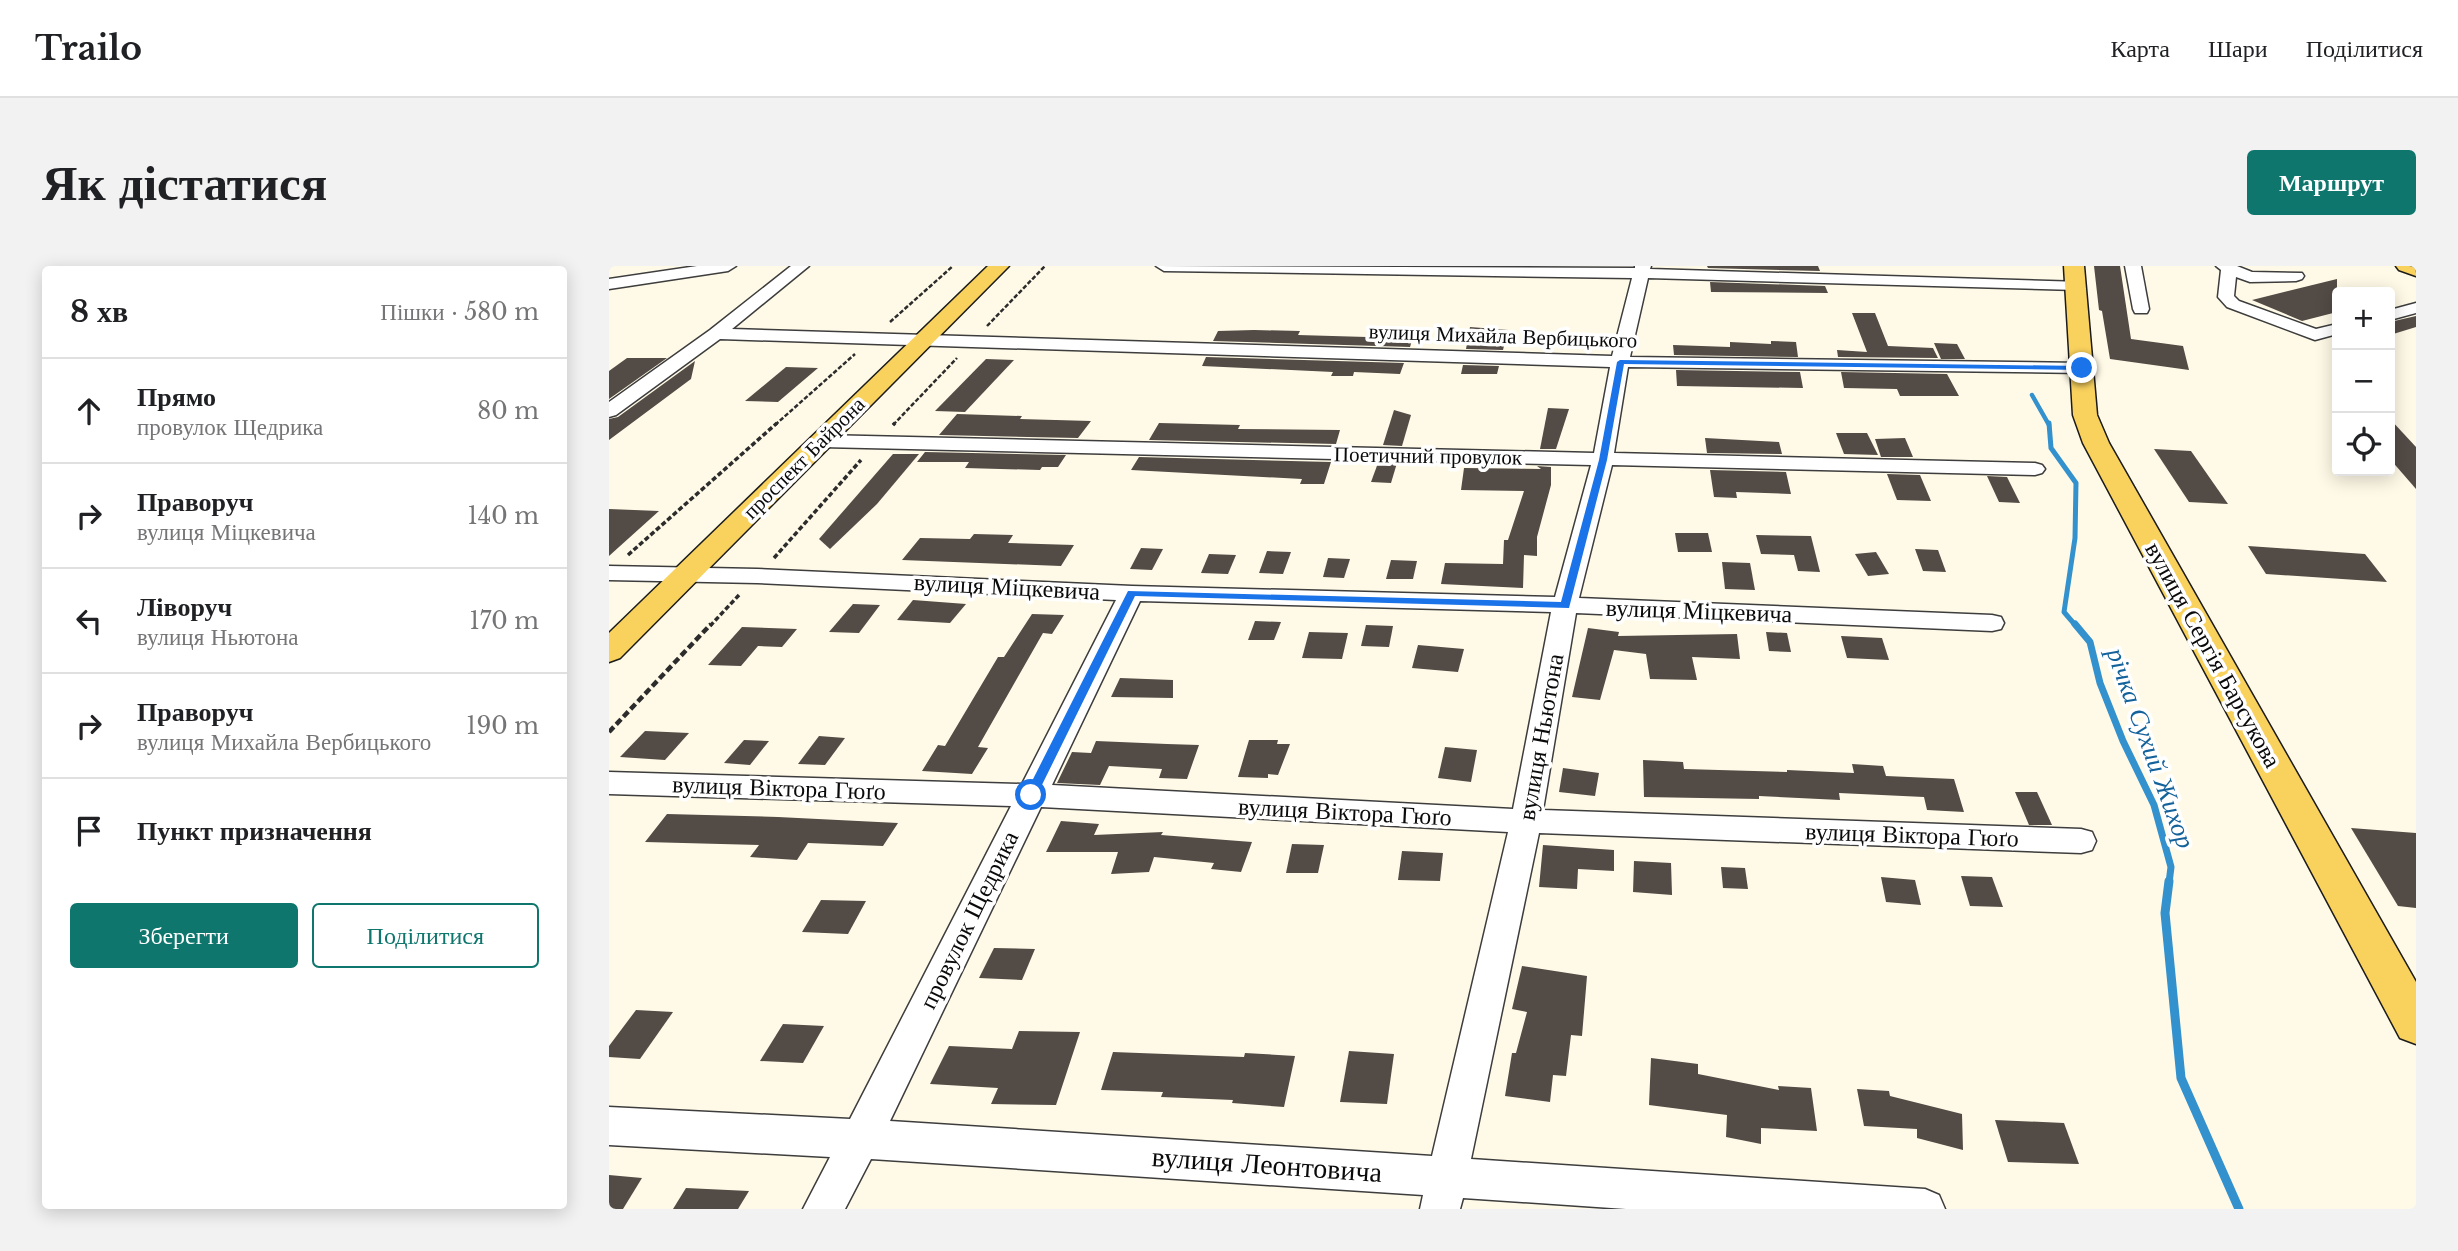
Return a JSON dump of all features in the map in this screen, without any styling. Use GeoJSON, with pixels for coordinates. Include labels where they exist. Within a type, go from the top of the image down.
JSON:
{"type":"FeatureCollection","features":[{"type":"Feature","properties":{"kind":"main road","name":"проспект Байрона"},"geometry":{"type":"LineString","coordinates":[[609,651],[999,266]]}},
{"type":"Feature","properties":{"kind":"main road"},"geometry":{"type":"LineString","coordinates":[[2407,266],[2416,270]]}},
{"type":"Feature","properties":{"kind":"main road","name":"вулиця Сергія Барсукова"},"geometry":{"type":"LineString","coordinates":[[2075,276],[2085,415],[2096,443],[2416,1024]]}},
{"type":"Feature","properties":{"kind":"street"},"geometry":{"type":"LineString","coordinates":[[631,281],[639,266]]}},
{"type":"Feature","properties":{"kind":"street"},"geometry":{"type":"LineString","coordinates":[[609,284],[728,266]]}},
{"type":"Feature","properties":{"kind":"street"},"geometry":{"type":"LineString","coordinates":[[609,411],[716,334],[801,266]]}},
{"type":"Feature","properties":{"kind":"street"},"geometry":{"type":"LineString","coordinates":[[1164,266],[2075,276]]}},
{"type":"Feature","properties":{"kind":"street"},"geometry":{"type":"LineString","coordinates":[[2133,266],[2141,309]]}},
{"type":"Feature","properties":{"kind":"street"},"geometry":{"type":"LineString","coordinates":[[2407,266],[2416,277]]}},
{"type":"Feature","properties":{"kind":"street"},"geometry":{"type":"LineString","coordinates":[[2296,276],[2250,278],[2227,267],[2226,297],[2233,304],[2315,335],[2332,330]]}},
{"type":"Feature","properties":{"kind":"street","name":"вулиця Ньютона"},"geometry":{"type":"LineString","coordinates":[[1442,1192],[1526,821],[1566,605],[1603,460],[1620,362],[1642,270]]}},
{"type":"Feature","properties":{"kind":"street"},"geometry":{"type":"LineString","coordinates":[[2395,314],[2416,308]]}},
{"type":"Feature","properties":{"kind":"street","name":"вулиця Михайла Вербицького"},"geometry":{"type":"LineString","coordinates":[[716,334],[1620,362],[2082,368]]}},
{"type":"Feature","properties":{"kind":"street","name":"Поетичний провулок"},"geometry":{"type":"LineString","coordinates":[[822,441],[2035,469]]}},
{"type":"Feature","properties":{"kind":"street","name":"вулиця Міцкевича"},"geometry":{"type":"LineString","coordinates":[[614,568],[686,575],[1132,593],[1566,605],[1992,623]]}},
{"type":"Feature","properties":{"kind":"street","name":"провулок Щедрика"},"geometry":{"type":"LineString","coordinates":[[823,1209],[861,1139],[1132,593]]}},
{"type":"Feature","properties":{"kind":"street","name":"вулиця Віктора Гюґо"},"geometry":{"type":"LineString","coordinates":[[609,783],[1031,795],[1526,821],[2081,841]]}},
{"type":"Feature","properties":{"kind":"street","name":"вулиця Леонтовича"},"geometry":{"type":"LineString","coordinates":[[609,1126],[861,1139],[1442,1192],[1926,1209]]}},
{"type":"Feature","properties":{"kind":"path"},"geometry":{"type":"LineString","coordinates":[[614,568],[953,266]]}},
{"type":"Feature","properties":{"kind":"path"},"geometry":{"type":"LineString","coordinates":[[609,733],[1045,266]]}},
{"type":"Feature","properties":{"kind":"building"},"geometry":{"type":"Polygon","coordinates":[[[1707,266],[1818,266],[1820,271],[1708,268],[1707,266]]]}},
{"type":"Feature","properties":{"kind":"building"},"geometry":{"type":"Polygon","coordinates":[[[2094,266],[2120,266],[2131,339],[2183,346],[2189,370],[2110,359],[2102,311],[2099,310],[2094,266]]]}},
{"type":"Feature","properties":{"kind":"building"},"geometry":{"type":"Polygon","coordinates":[[[2337,279],[2337,287],[2332,287],[2332,313],[2302,321],[2252,300],[2337,279]]]}},
{"type":"Feature","properties":{"kind":"building"},"geometry":{"type":"Polygon","coordinates":[[[1710,282],[1825,286],[1828,293],[1711,292],[1710,282]]]}},
{"type":"Feature","properties":{"kind":"building"},"geometry":{"type":"Polygon","coordinates":[[[1852,313],[1875,313],[1888,346],[1933,348],[1938,358],[1838,357],[1837,350],[1867,352],[1852,313]]]}},
{"type":"Feature","properties":{"kind":"building"},"geometry":{"type":"Polygon","coordinates":[[[2416,316],[2416,327],[2395,333],[2395,321],[2416,316]]]}},
{"type":"Feature","properties":{"kind":"building"},"geometry":{"type":"Polygon","coordinates":[[[1470,327],[1508,330],[1503,350],[1466,349],[1470,327]]]}},
{"type":"Feature","properties":{"kind":"building"},"geometry":{"type":"Polygon","coordinates":[[[1218,331],[1300,331],[1298,335],[1367,337],[1368,333],[1414,334],[1410,347],[1213,341],[1218,331]]]}},
{"type":"Feature","properties":{"kind":"building"},"geometry":{"type":"Polygon","coordinates":[[[1771,341],[1796,342],[1798,357],[1674,355],[1673,345],[1730,347],[1730,342],[1771,344],[1771,341]]]}},
{"type":"Feature","properties":{"kind":"building"},"geometry":{"type":"Polygon","coordinates":[[[1934,343],[1957,344],[1965,359],[1941,359],[1934,343]]]}},
{"type":"Feature","properties":{"kind":"building"},"geometry":{"type":"Polygon","coordinates":[[[1206,357],[1404,363],[1400,374],[1354,372],[1353,376],[1331,376],[1333,372],[1202,366],[1206,357]]]}},
{"type":"Feature","properties":{"kind":"building"},"geometry":{"type":"Polygon","coordinates":[[[627,358],[667,358],[609,399],[609,371],[627,358]]]}},
{"type":"Feature","properties":{"kind":"building"},"geometry":{"type":"Polygon","coordinates":[[[986,359],[1014,360],[965,412],[935,411],[986,359]]]}},
{"type":"Feature","properties":{"kind":"building"},"geometry":{"type":"Polygon","coordinates":[[[695,361],[691,379],[609,440],[609,419],[618,417],[695,361]]]}},
{"type":"Feature","properties":{"kind":"building"},"geometry":{"type":"Polygon","coordinates":[[[1463,365],[1499,366],[1497,374],[1461,374],[1463,365]]]}},
{"type":"Feature","properties":{"kind":"building"},"geometry":{"type":"Polygon","coordinates":[[[786,367],[818,368],[778,402],[745,401],[786,367]]]}},
{"type":"Feature","properties":{"kind":"building"},"geometry":{"type":"Polygon","coordinates":[[[1676,370],[1800,372],[1803,388],[1677,386],[1676,370]]]}},
{"type":"Feature","properties":{"kind":"building"},"geometry":{"type":"Polygon","coordinates":[[[1841,372],[1947,374],[1959,396],[1900,396],[1897,389],[1844,388],[1841,372]]]}},
{"type":"Feature","properties":{"kind":"building"},"geometry":{"type":"Polygon","coordinates":[[[1548,408],[1569,409],[1556,449],[1540,449],[1548,408]]]}},
{"type":"Feature","properties":{"kind":"building"},"geometry":{"type":"Polygon","coordinates":[[[1394,410],[1411,415],[1402,446],[1383,445],[1394,410]]]}},
{"type":"Feature","properties":{"kind":"building"},"geometry":{"type":"Polygon","coordinates":[[[957,414],[1091,421],[1078,438],[939,435],[957,414]]]}},
{"type":"Feature","properties":{"kind":"building"},"geometry":{"type":"Polygon","coordinates":[[[1159,423],[1240,425],[1238,429],[1340,430],[1336,444],[1149,440],[1159,423]]]}},
{"type":"Feature","properties":{"kind":"building"},"geometry":{"type":"Polygon","coordinates":[[[2395,424],[2416,447],[2416,489],[2395,465],[2395,424]]]}},
{"type":"Feature","properties":{"kind":"building"},"geometry":{"type":"Polygon","coordinates":[[[1836,433],[1867,433],[1878,455],[1844,454],[1836,433]]]}},
{"type":"Feature","properties":{"kind":"building"},"geometry":{"type":"Polygon","coordinates":[[[1705,438],[1779,442],[1782,454],[1707,453],[1705,438]]]}},
{"type":"Feature","properties":{"kind":"building"},"geometry":{"type":"Polygon","coordinates":[[[1905,438],[1913,457],[1881,457],[1875,439],[1905,438]]]}},
{"type":"Feature","properties":{"kind":"building"},"geometry":{"type":"Polygon","coordinates":[[[2154,449],[2191,451],[2228,504],[2189,502],[2154,449]]]}},
{"type":"Feature","properties":{"kind":"building"},"geometry":{"type":"Polygon","coordinates":[[[925,452],[1066,455],[1058,467],[1042,467],[1040,470],[965,468],[969,462],[917,462],[925,452]]]}},
{"type":"Feature","properties":{"kind":"building"},"geometry":{"type":"Polygon","coordinates":[[[893,454],[919,454],[877,504],[830,549],[819,539],[893,454]]]}},
{"type":"Feature","properties":{"kind":"building"},"geometry":{"type":"Polygon","coordinates":[[[1139,457],[1331,462],[1324,484],[1300,484],[1302,479],[1131,470],[1139,457]]]}},
{"type":"Feature","properties":{"kind":"building"},"geometry":{"type":"Polygon","coordinates":[[[1378,463],[1397,463],[1391,483],[1371,482],[1378,463]]]}},
{"type":"Feature","properties":{"kind":"building"},"geometry":{"type":"Polygon","coordinates":[[[1537,466],[1551,467],[1551,485],[1537,537],[1537,556],[1524,555],[1523,588],[1441,584],[1445,563],[1503,564],[1504,540],[1508,540],[1524,491],[1461,490],[1464,468],[1541,469],[1537,466]]]}},
{"type":"Feature","properties":{"kind":"building"},"geometry":{"type":"Polygon","coordinates":[[[1710,470],[1786,472],[1791,494],[1736,492],[1737,498],[1714,497],[1710,470]]]}},
{"type":"Feature","properties":{"kind":"building"},"geometry":{"type":"Polygon","coordinates":[[[1887,474],[1920,475],[1931,501],[1897,500],[1887,474]]]}},
{"type":"Feature","properties":{"kind":"building"},"geometry":{"type":"Polygon","coordinates":[[[1987,476],[2007,477],[2020,503],[1999,502],[1987,476]]]}},
{"type":"Feature","properties":{"kind":"building"},"geometry":{"type":"Polygon","coordinates":[[[609,509],[659,511],[609,556],[609,509]]]}},
{"type":"Feature","properties":{"kind":"building"},"geometry":{"type":"Polygon","coordinates":[[[1675,533],[1708,533],[1712,552],[1678,552],[1675,533]]]}},
{"type":"Feature","properties":{"kind":"building"},"geometry":{"type":"Polygon","coordinates":[[[974,534],[1013,535],[1008,543],[1074,545],[1061,566],[902,560],[920,538],[970,539],[974,534]]]}},
{"type":"Feature","properties":{"kind":"building"},"geometry":{"type":"Polygon","coordinates":[[[1756,535],[1811,536],[1820,572],[1798,571],[1794,555],[1761,554],[1756,535]]]}},
{"type":"Feature","properties":{"kind":"building"},"geometry":{"type":"Polygon","coordinates":[[[2248,546],[2365,554],[2387,582],[2266,574],[2248,546]]]}},
{"type":"Feature","properties":{"kind":"building"},"geometry":{"type":"Polygon","coordinates":[[[1141,548],[1163,549],[1152,570],[1130,569],[1141,548]]]}},
{"type":"Feature","properties":{"kind":"building"},"geometry":{"type":"Polygon","coordinates":[[[1915,549],[1938,550],[1946,572],[1923,571],[1915,549]]]}},
{"type":"Feature","properties":{"kind":"building"},"geometry":{"type":"Polygon","coordinates":[[[1267,551],[1291,552],[1283,574],[1259,573],[1267,551]]]}},
{"type":"Feature","properties":{"kind":"building"},"geometry":{"type":"Polygon","coordinates":[[[1876,552],[1889,574],[1868,576],[1855,554],[1876,552]]]}},
{"type":"Feature","properties":{"kind":"building"},"geometry":{"type":"Polygon","coordinates":[[[1209,554],[1236,555],[1228,574],[1201,573],[1209,554]]]}},
{"type":"Feature","properties":{"kind":"building"},"geometry":{"type":"Polygon","coordinates":[[[1328,558],[1350,559],[1344,578],[1323,577],[1328,558]]]}},
{"type":"Feature","properties":{"kind":"building"},"geometry":{"type":"Polygon","coordinates":[[[1391,560],[1417,561],[1413,579],[1386,579],[1391,560]]]}},
{"type":"Feature","properties":{"kind":"building"},"geometry":{"type":"Polygon","coordinates":[[[1722,562],[1750,563],[1755,590],[1725,589],[1722,562]]]}},
{"type":"Feature","properties":{"kind":"building"},"geometry":{"type":"Polygon","coordinates":[[[913,600],[966,604],[950,623],[897,620],[913,600]]]}},
{"type":"Feature","properties":{"kind":"building"},"geometry":{"type":"Polygon","coordinates":[[[853,604],[880,605],[859,633],[829,632],[853,604]]]}},
{"type":"Feature","properties":{"kind":"building"},"geometry":{"type":"Polygon","coordinates":[[[1032,614],[1064,615],[1052,634],[1043,633],[978,747],[988,748],[972,774],[922,771],[938,745],[945,746],[998,657],[1004,657],[1032,614]]]}},
{"type":"Feature","properties":{"kind":"building"},"geometry":{"type":"Polygon","coordinates":[[[1255,621],[1281,622],[1274,640],[1248,640],[1255,621]]]}},
{"type":"Feature","properties":{"kind":"building"},"geometry":{"type":"Polygon","coordinates":[[[1366,625],[1393,626],[1389,647],[1361,646],[1366,625]]]}},
{"type":"Feature","properties":{"kind":"building"},"geometry":{"type":"Polygon","coordinates":[[[742,627],[797,629],[782,647],[758,646],[741,666],[708,665],[742,627]]]}},
{"type":"Feature","properties":{"kind":"building"},"geometry":{"type":"Polygon","coordinates":[[[1588,628],[1619,632],[1618,636],[1737,634],[1740,659],[1692,657],[1697,680],[1650,679],[1646,654],[1614,650],[1600,700],[1572,697],[1588,628]]]}},
{"type":"Feature","properties":{"kind":"building"},"geometry":{"type":"Polygon","coordinates":[[[1309,632],[1348,633],[1342,659],[1302,658],[1309,632]]]}},
{"type":"Feature","properties":{"kind":"building"},"geometry":{"type":"Polygon","coordinates":[[[1766,632],[1787,633],[1791,652],[1769,651],[1766,632]]]}},
{"type":"Feature","properties":{"kind":"building"},"geometry":{"type":"Polygon","coordinates":[[[1841,636],[1882,638],[1889,660],[1847,658],[1841,636]]]}},
{"type":"Feature","properties":{"kind":"building"},"geometry":{"type":"Polygon","coordinates":[[[1418,645],[1464,649],[1458,672],[1412,668],[1418,645]]]}},
{"type":"Feature","properties":{"kind":"building"},"geometry":{"type":"Polygon","coordinates":[[[1120,678],[1173,680],[1173,698],[1111,697],[1120,678]]]}},
{"type":"Feature","properties":{"kind":"building"},"geometry":{"type":"Polygon","coordinates":[[[645,731],[689,733],[665,760],[620,757],[645,731]]]}},
{"type":"Feature","properties":{"kind":"building"},"geometry":{"type":"Polygon","coordinates":[[[819,736],[845,738],[825,765],[798,764],[819,736]]]}},
{"type":"Feature","properties":{"kind":"building"},"geometry":{"type":"Polygon","coordinates":[[[744,740],[769,741],[750,765],[724,763],[744,740]]]}},
{"type":"Feature","properties":{"kind":"building"},"geometry":{"type":"Polygon","coordinates":[[[1249,740],[1278,740],[1277,744],[1290,744],[1278,775],[1268,774],[1268,778],[1238,777],[1249,740]]]}},
{"type":"Feature","properties":{"kind":"building"},"geometry":{"type":"Polygon","coordinates":[[[1096,741],[1199,745],[1187,779],[1159,778],[1162,769],[1109,766],[1100,785],[1057,783],[1072,752],[1091,753],[1096,741]]]}},
{"type":"Feature","properties":{"kind":"building"},"geometry":{"type":"Polygon","coordinates":[[[1445,747],[1477,750],[1471,782],[1438,778],[1445,747]]]}},
{"type":"Feature","properties":{"kind":"building"},"geometry":{"type":"Polygon","coordinates":[[[1643,760],[1683,762],[1684,769],[1787,772],[1854,773],[1852,764],[1883,766],[1886,776],[1954,779],[1964,812],[1927,810],[1924,797],[1839,793],[1840,800],[1759,796],[1759,799],[1644,797],[1643,760]]]}},
{"type":"Feature","properties":{"kind":"building"},"geometry":{"type":"Polygon","coordinates":[[[1563,768],[1599,773],[1595,796],[1559,792],[1563,768]]]}},
{"type":"Feature","properties":{"kind":"building"},"geometry":{"type":"Polygon","coordinates":[[[2015,792],[2037,792],[2052,825],[2029,825],[2015,792]]]}},
{"type":"Feature","properties":{"kind":"building"},"geometry":{"type":"Polygon","coordinates":[[[667,814],[898,823],[883,846],[808,843],[797,860],[750,857],[759,845],[645,842],[667,814]]]}},
{"type":"Feature","properties":{"kind":"building"},"geometry":{"type":"Polygon","coordinates":[[[1061,821],[1099,824],[1094,835],[1163,832],[1161,835],[1252,842],[1241,872],[1211,869],[1214,863],[1154,857],[1149,872],[1111,874],[1118,852],[1046,852],[1061,821]]]}},
{"type":"Feature","properties":{"kind":"building"},"geometry":{"type":"Polygon","coordinates":[[[2351,828],[2416,833],[2416,908],[2398,906],[2351,828]]]}},
{"type":"Feature","properties":{"kind":"building"},"geometry":{"type":"Polygon","coordinates":[[[1292,844],[1324,845],[1318,873],[1286,873],[1292,844]]]}},
{"type":"Feature","properties":{"kind":"building"},"geometry":{"type":"Polygon","coordinates":[[[1543,845],[1614,850],[1614,871],[1578,869],[1577,889],[1539,887],[1543,845]]]}},
{"type":"Feature","properties":{"kind":"building"},"geometry":{"type":"Polygon","coordinates":[[[1402,851],[1443,853],[1440,881],[1398,880],[1402,851]]]}},
{"type":"Feature","properties":{"kind":"building"},"geometry":{"type":"Polygon","coordinates":[[[1634,861],[1671,863],[1672,895],[1633,892],[1634,861]]]}},
{"type":"Feature","properties":{"kind":"building"},"geometry":{"type":"Polygon","coordinates":[[[1721,867],[1745,868],[1748,889],[1723,888],[1721,867]]]}},
{"type":"Feature","properties":{"kind":"building"},"geometry":{"type":"Polygon","coordinates":[[[1961,876],[1992,877],[2003,907],[1970,906],[1961,876]]]}},
{"type":"Feature","properties":{"kind":"building"},"geometry":{"type":"Polygon","coordinates":[[[1881,877],[1915,880],[1921,905],[1886,902],[1881,877]]]}},
{"type":"Feature","properties":{"kind":"building"},"geometry":{"type":"Polygon","coordinates":[[[821,900],[866,901],[848,934],[802,932],[821,900]]]}},
{"type":"Feature","properties":{"kind":"building"},"geometry":{"type":"Polygon","coordinates":[[[994,948],[1035,949],[1022,980],[979,978],[994,948]]]}},
{"type":"Feature","properties":{"kind":"building"},"geometry":{"type":"Polygon","coordinates":[[[1522,966],[1587,976],[1582,1036],[1571,1035],[1566,1076],[1553,1075],[1550,1102],[1505,1096],[1512,1053],[1516,1053],[1527,1012],[1512,1009],[1522,966]]]}},
{"type":"Feature","properties":{"kind":"building"},"geometry":{"type":"Polygon","coordinates":[[[636,1010],[673,1012],[640,1059],[609,1057],[609,1046],[636,1010]]]}},
{"type":"Feature","properties":{"kind":"building"},"geometry":{"type":"Polygon","coordinates":[[[783,1024],[824,1026],[803,1063],[760,1061],[783,1024]]]}},
{"type":"Feature","properties":{"kind":"building"},"geometry":{"type":"Polygon","coordinates":[[[1019,1031],[1080,1032],[1056,1105],[991,1104],[998,1088],[930,1084],[949,1046],[1012,1049],[1019,1031]]]}},
{"type":"Feature","properties":{"kind":"building"},"geometry":{"type":"Polygon","coordinates":[[[1349,1051],[1394,1054],[1387,1104],[1340,1102],[1349,1051]]]}},
{"type":"Feature","properties":{"kind":"building"},"geometry":{"type":"Polygon","coordinates":[[[1113,1052],[1244,1057],[1245,1053],[1295,1056],[1284,1107],[1232,1103],[1233,1100],[1161,1097],[1163,1092],[1101,1090],[1113,1052]]]}},
{"type":"Feature","properties":{"kind":"building"},"geometry":{"type":"Polygon","coordinates":[[[1651,1058],[1698,1064],[1698,1074],[1779,1090],[1778,1086],[1811,1088],[1817,1131],[1761,1128],[1761,1144],[1726,1137],[1727,1115],[1649,1105],[1651,1058]]]}},
{"type":"Feature","properties":{"kind":"building"},"geometry":{"type":"Polygon","coordinates":[[[1857,1089],[1889,1091],[1890,1096],[1962,1114],[1963,1150],[1917,1138],[1917,1129],[1864,1126],[1857,1089]]]}},
{"type":"Feature","properties":{"kind":"building"},"geometry":{"type":"Polygon","coordinates":[[[1995,1120],[2064,1123],[2079,1164],[2008,1162],[1995,1120]]]}},
{"type":"Feature","properties":{"kind":"building"},"geometry":{"type":"Polygon","coordinates":[[[609,1175],[642,1178],[623,1209],[609,1209],[609,1175]]]}},
{"type":"Feature","properties":{"kind":"building"},"geometry":{"type":"Polygon","coordinates":[[[686,1188],[749,1191],[738,1209],[673,1209],[686,1188]]]}},
{"type":"Feature","properties":{"kind":"waterway","name":"річка Сухий Жихор"},"geometry":{"type":"LineString","coordinates":[[2032,395],[2049,425]]}},
{"type":"Feature","properties":{"kind":"waterway","name":"річка Сухий Жихор"},"geometry":{"type":"LineString","coordinates":[[2049,423],[2051,448],[2076,483],[2075,538],[2064,612],[2076,626]]}},
{"type":"Feature","properties":{"kind":"waterway","name":"річка Сухий Жихор"},"geometry":{"type":"LineString","coordinates":[[2075,624],[2090,642],[2100,683],[2123,741],[2154,805],[2171,867],[2169,883]]}},
{"type":"Feature","properties":{"kind":"waterway","name":"річка Сухий Жихор"},"geometry":{"type":"LineString","coordinates":[[2169,881],[2165,913],[2181,1078],[2239,1209]]}},
{"type":"Feature","properties":{"kind":"route"},"geometry":{"type":"LineString","coordinates":[[1031,795],[1132,593],[1566,605],[1603,460],[1620,362],[2082,368]]}}]}
